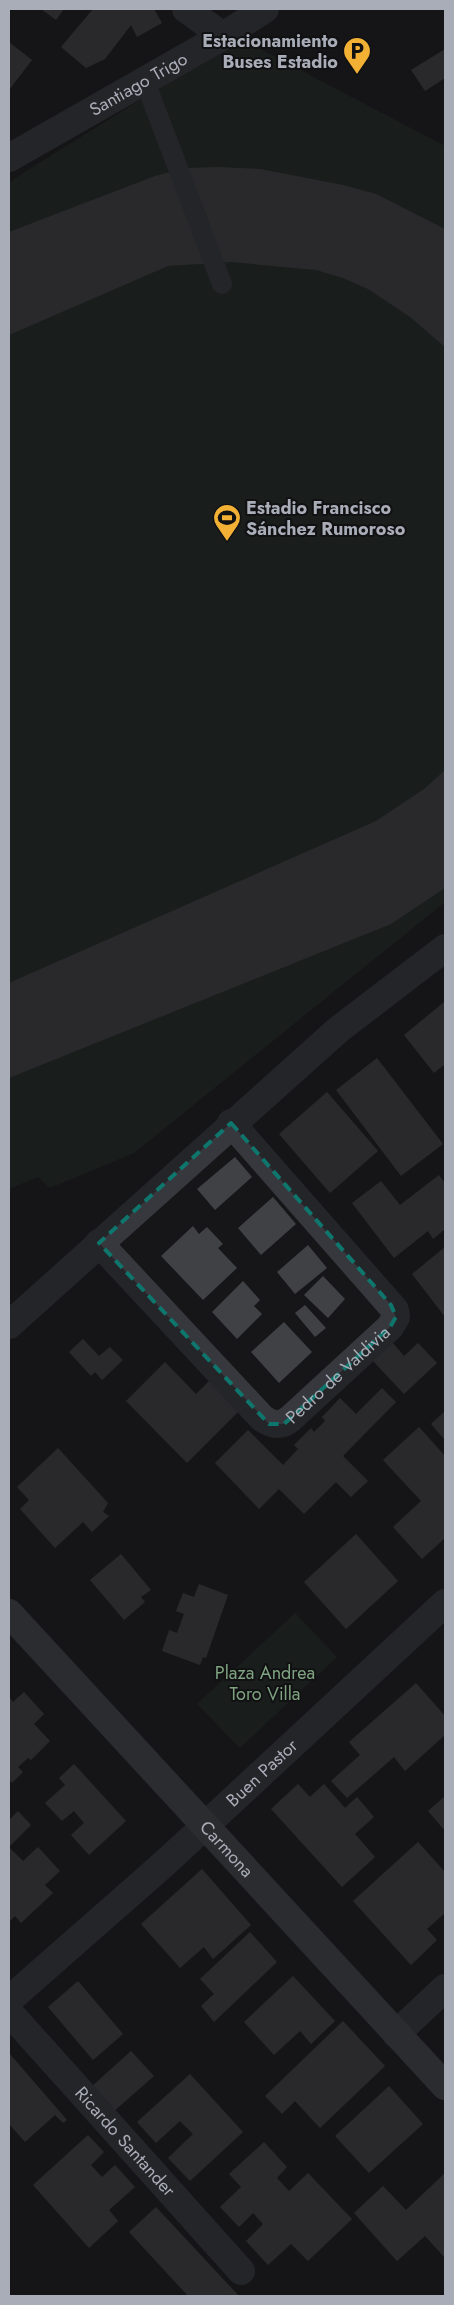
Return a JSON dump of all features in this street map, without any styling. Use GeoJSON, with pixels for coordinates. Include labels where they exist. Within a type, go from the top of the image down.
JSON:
{"type":"FeatureCollection","features":[{"type":"Feature","properties":{"kind":"street"},"geometry":{"type":"LineString","coordinates":[[186,9],[223,36]]}},
{"type":"Feature","properties":{"kind":"street","name":"Santiago Trigo"},"geometry":{"type":"LineString","coordinates":[[9,158],[144,79],[223,36],[265,9]]}},
{"type":"Feature","properties":{"kind":"street"},"geometry":{"type":"LineString","coordinates":[[9,1325],[338,1030],[445,948]]}},
{"type":"Feature","properties":{"kind":"street","name":"Pedro de Valdivia"},"geometry":{"type":"LineString","coordinates":[[99,1243],[262,1418],[277,1425],[284,1424],[290,1419],[390,1327],[396,1317],[395,1310],[231,1124]]}},
{"type":"Feature","properties":{"kind":"street","name":"Buen Pastor"},"geometry":{"type":"LineString","coordinates":[[9,2000],[204,1827],[445,1603]]}},
{"type":"Feature","properties":{"kind":"street","name":"Carmona"},"geometry":{"type":"LineString","coordinates":[[9,1613],[204,1827],[445,2086]]}},
{"type":"Feature","properties":{"kind":"street"},"geometry":{"type":"LineString","coordinates":[[396,2034],[445,1988]]}},
{"type":"Feature","properties":{"kind":"street","name":"Ricardo Santander"},"geometry":{"type":"LineString","coordinates":[[9,2012],[241,2271]]}},
{"type":"Feature","properties":{"kind":"lane"},"geometry":{"type":"LineString","coordinates":[[144,79],[222,284]]}},
{"type":"Feature","properties":{"kind":"highlighted area"},"geometry":{"type":"Polygon","coordinates":[[[231,1123],[391,1305],[396,1317],[390,1327],[284,1424],[269,1424],[99,1243],[231,1123]]]}},
{"type":"Feature","properties":{"kind":"green space","name":"Estadio Francisco Sánchez Rumoroso"},"geometry":{"type":"Polygon","coordinates":[[[239,38],[445,146],[445,902],[134,1153],[50,1188],[38,1177],[9,1189],[9,182],[239,38]]]}},
{"type":"Feature","properties":{"kind":"green space","name":"Plaza Andrea Toro Villa"},"geometry":{"type":"Polygon","coordinates":[[[295,1613],[337,1657],[240,1748],[197,1704],[295,1613]]]}},
{"type":"Feature","properties":{"kind":"building"},"geometry":{"type":"Polygon","coordinates":[[[41,9],[64,9],[56,20],[41,9]]]}},
{"type":"Feature","properties":{"kind":"building"},"geometry":{"type":"Polygon","coordinates":[[[93,9],[154,9],[162,23],[137,37],[131,25],[105,59],[86,68],[61,47],[93,9]]]}},
{"type":"Feature","properties":{"kind":"building"},"geometry":{"type":"Polygon","coordinates":[[[9,42],[32,60],[9,90],[9,42]]]}},
{"type":"Feature","properties":{"kind":"building"},"geometry":{"type":"Polygon","coordinates":[[[445,49],[445,78],[425,91],[411,70],[445,49]]]}},
{"type":"Feature","properties":{"kind":"building"},"geometry":{"type":"Polygon","coordinates":[[[186,168],[260,169],[343,185],[376,194],[445,229],[445,347],[410,317],[368,289],[343,278],[316,270],[231,262],[168,266],[9,335],[9,232],[155,176],[186,168]]]}},
{"type":"Feature","properties":{"kind":"building"},"geometry":{"type":"Polygon","coordinates":[[[445,770],[445,888],[391,924],[9,1078],[9,983],[376,821],[424,789],[445,770]]]}},
{"type":"Feature","properties":{"kind":"building"},"geometry":{"type":"Polygon","coordinates":[[[444,1002],[445,1064],[434,1073],[404,1035],[444,1002]]]}},
{"type":"Feature","properties":{"kind":"building"},"geometry":{"type":"Polygon","coordinates":[[[377,1058],[443,1144],[401,1176],[336,1090],[377,1058]]]}},
{"type":"Feature","properties":{"kind":"building"},"geometry":{"type":"Polygon","coordinates":[[[327,1092],[378,1151],[330,1193],[279,1134],[327,1092]]]}},
{"type":"Feature","properties":{"kind":"building"},"geometry":{"type":"Polygon","coordinates":[[[235,1157],[252,1177],[215,1210],[197,1189],[235,1157]]]}},
{"type":"Feature","properties":{"kind":"building"},"geometry":{"type":"Polygon","coordinates":[[[439,1175],[445,1183],[445,1229],[433,1239],[428,1231],[394,1258],[352,1203],[381,1181],[400,1205],[439,1175]]]}},
{"type":"Feature","properties":{"kind":"building"},"geometry":{"type":"Polygon","coordinates":[[[273,1197],[296,1224],[261,1255],[238,1228],[273,1197]]]}},
{"type":"Feature","properties":{"kind":"building"},"geometry":{"type":"Polygon","coordinates":[[[193,1226],[199,1234],[207,1227],[223,1244],[218,1248],[237,1268],[203,1300],[161,1256],[193,1226]]]}},
{"type":"Feature","properties":{"kind":"building"},"geometry":{"type":"Polygon","coordinates":[[[308,1245],[327,1268],[295,1294],[277,1272],[308,1245]]]}},
{"type":"Feature","properties":{"kind":"building"},"geometry":{"type":"Polygon","coordinates":[[[445,1247],[445,1317],[412,1274],[445,1247]]]}},
{"type":"Feature","properties":{"kind":"building"},"geometry":{"type":"Polygon","coordinates":[[[323,1276],[345,1299],[328,1318],[304,1295],[323,1276]]]}},
{"type":"Feature","properties":{"kind":"building"},"geometry":{"type":"Polygon","coordinates":[[[243,1281],[260,1300],[254,1306],[262,1314],[237,1339],[212,1312],[243,1281]]]}},
{"type":"Feature","properties":{"kind":"building"},"geometry":{"type":"Polygon","coordinates":[[[305,1305],[326,1328],[315,1337],[295,1313],[305,1305]]]}},
{"type":"Feature","properties":{"kind":"building"},"geometry":{"type":"Polygon","coordinates":[[[284,1322],[312,1352],[279,1383],[251,1352],[284,1322]]]}},
{"type":"Feature","properties":{"kind":"building"},"geometry":{"type":"Polygon","coordinates":[[[83,1339],[99,1356],[110,1347],[123,1360],[102,1380],[95,1372],[91,1376],[69,1352],[83,1339]]]}},
{"type":"Feature","properties":{"kind":"building"},"geometry":{"type":"Polygon","coordinates":[[[392,1342],[404,1356],[418,1343],[437,1363],[404,1394],[372,1360],[392,1342]]]}},
{"type":"Feature","properties":{"kind":"building"},"geometry":{"type":"Polygon","coordinates":[[[165,1362],[196,1394],[209,1381],[239,1411],[187,1463],[126,1401],[165,1362]]]}},
{"type":"Feature","properties":{"kind":"building"},"geometry":{"type":"Polygon","coordinates":[[[382,1388],[396,1402],[343,1456],[368,1481],[351,1497],[336,1482],[304,1514],[279,1489],[259,1509],[215,1463],[248,1430],[283,1465],[298,1449],[294,1445],[311,1428],[314,1432],[325,1421],[322,1417],[340,1398],[356,1414],[382,1388]]]}},
{"type":"Feature","properties":{"kind":"building"},"geometry":{"type":"Polygon","coordinates":[[[445,1411],[445,1440],[431,1424],[445,1411]]]}},
{"type":"Feature","properties":{"kind":"building"},"geometry":{"type":"Polygon","coordinates":[[[419,1427],[445,1456],[445,1538],[422,1559],[393,1527],[421,1501],[383,1460],[419,1427]]]}},
{"type":"Feature","properties":{"kind":"building"},"geometry":{"type":"Polygon","coordinates":[[[58,1448],[108,1503],[103,1512],[109,1516],[92,1532],[83,1522],[55,1548],[20,1509],[29,1500],[17,1487],[58,1448]]]}},
{"type":"Feature","properties":{"kind":"building"},"geometry":{"type":"Polygon","coordinates":[[[356,1534],[398,1581],[346,1629],[304,1582],[356,1534]]]}},
{"type":"Feature","properties":{"kind":"building"},"geometry":{"type":"Polygon","coordinates":[[[121,1554],[151,1590],[141,1597],[145,1602],[124,1620],[90,1580],[121,1554]]]}},
{"type":"Feature","properties":{"kind":"building"},"geometry":{"type":"Polygon","coordinates":[[[199,1584],[228,1595],[206,1658],[203,1657],[200,1665],[162,1651],[169,1630],[177,1633],[184,1614],[176,1611],[183,1593],[194,1597],[199,1584]]]}},
{"type":"Feature","properties":{"kind":"building"},"geometry":{"type":"Polygon","coordinates":[[[416,1683],[445,1716],[445,1735],[405,1771],[394,1757],[347,1798],[331,1781],[360,1755],[349,1742],[416,1683]]]}},
{"type":"Feature","properties":{"kind":"building"},"geometry":{"type":"Polygon","coordinates":[[[24,1692],[44,1714],[34,1724],[50,1741],[31,1760],[28,1758],[18,1767],[23,1772],[12,1783],[9,1779],[9,1697],[13,1702],[24,1692]]]}},
{"type":"Feature","properties":{"kind":"building"},"geometry":{"type":"Polygon","coordinates":[[[74,1764],[126,1821],[89,1855],[71,1835],[84,1823],[74,1811],[62,1821],[45,1803],[65,1785],[59,1778],[74,1764]]]}},
{"type":"Feature","properties":{"kind":"building"},"geometry":{"type":"Polygon","coordinates":[[[298,1784],[310,1797],[324,1784],[345,1808],[357,1797],[374,1817],[355,1834],[375,1857],[342,1887],[271,1809],[298,1784]]]}},
{"type":"Feature","properties":{"kind":"building"},"geometry":{"type":"Polygon","coordinates":[[[445,1796],[445,1831],[428,1811],[445,1796]]]}},
{"type":"Feature","properties":{"kind":"building"},"geometry":{"type":"Polygon","coordinates":[[[18,1811],[31,1825],[9,1847],[9,1820],[18,1811]]]}},
{"type":"Feature","properties":{"kind":"building"},"geometry":{"type":"Polygon","coordinates":[[[418,1842],[445,1872],[445,1913],[427,1929],[437,1940],[411,1965],[353,1901],[418,1842]]]}},
{"type":"Feature","properties":{"kind":"building"},"geometry":{"type":"Polygon","coordinates":[[[9,1847],[23,1861],[38,1847],[60,1871],[45,1885],[53,1893],[21,1923],[15,1916],[9,1922],[9,1847]]]}},
{"type":"Feature","properties":{"kind":"building"},"geometry":{"type":"Polygon","coordinates":[[[202,1869],[251,1925],[213,1959],[204,1947],[180,1968],[141,1924],[202,1869]]]}},
{"type":"Feature","properties":{"kind":"building"},"geometry":{"type":"Polygon","coordinates":[[[250,1932],[277,1962],[214,2022],[201,2006],[214,1994],[200,1979],[250,1932]]]}},
{"type":"Feature","properties":{"kind":"building"},"geometry":{"type":"Polygon","coordinates":[[[293,1976],[335,2021],[311,2044],[300,2031],[274,2055],[244,2022],[293,1976]]]}},
{"type":"Feature","properties":{"kind":"building"},"geometry":{"type":"Polygon","coordinates":[[[78,1981],[123,2034],[93,2060],[48,2007],[78,1981]]]}},
{"type":"Feature","properties":{"kind":"building"},"geometry":{"type":"Polygon","coordinates":[[[343,2021],[385,2066],[320,2128],[295,2101],[282,2114],[265,2096],[343,2021]]]}},
{"type":"Feature","properties":{"kind":"building"},"geometry":{"type":"Polygon","coordinates":[[[131,2051],[154,2076],[113,2112],[91,2087],[131,2051]]]}},
{"type":"Feature","properties":{"kind":"building"},"geometry":{"type":"Polygon","coordinates":[[[9,2053],[67,2120],[63,2123],[55,2115],[25,2142],[9,2124],[9,2053]]]}},
{"type":"Feature","properties":{"kind":"building"},"geometry":{"type":"Polygon","coordinates":[[[190,2074],[243,2132],[190,2181],[168,2158],[193,2134],[180,2121],[156,2143],[137,2122],[190,2074]]]}},
{"type":"Feature","properties":{"kind":"building"},"geometry":{"type":"Polygon","coordinates":[[[389,2086],[423,2124],[369,2173],[335,2136],[389,2086]]]}},
{"type":"Feature","properties":{"kind":"building"},"geometry":{"type":"Polygon","coordinates":[[[88,2135],[104,2152],[91,2165],[102,2177],[115,2165],[135,2187],[109,2210],[118,2221],[89,2248],[33,2185],[88,2135]]]}},
{"type":"Feature","properties":{"kind":"building"},"geometry":{"type":"Polygon","coordinates":[[[264,2142],[287,2167],[277,2178],[289,2191],[308,2173],[352,2219],[308,2261],[291,2244],[268,2265],[246,2241],[263,2224],[253,2213],[239,2227],[220,2207],[241,2187],[229,2174],[264,2142]]]}},
{"type":"Feature","properties":{"kind":"building"},"geometry":{"type":"Polygon","coordinates":[[[445,2173],[445,2258],[425,2236],[397,2261],[354,2213],[383,2186],[406,2210],[445,2173]]]}},
{"type":"Feature","properties":{"kind":"building"},"geometry":{"type":"Polygon","coordinates":[[[156,2207],[239,2296],[188,2296],[129,2232],[156,2207]]]}},
{"type":"Feature","properties":{"kind":"place","name":"Estacionamiento Buses Estadio"},"geometry":{"type":"Point","coordinates":[357,75]}},
{"type":"Feature","properties":{"kind":"place","name":"Estadio Francisco Sánchez Rumoroso"},"geometry":{"type":"Point","coordinates":[227,542]}}]}
